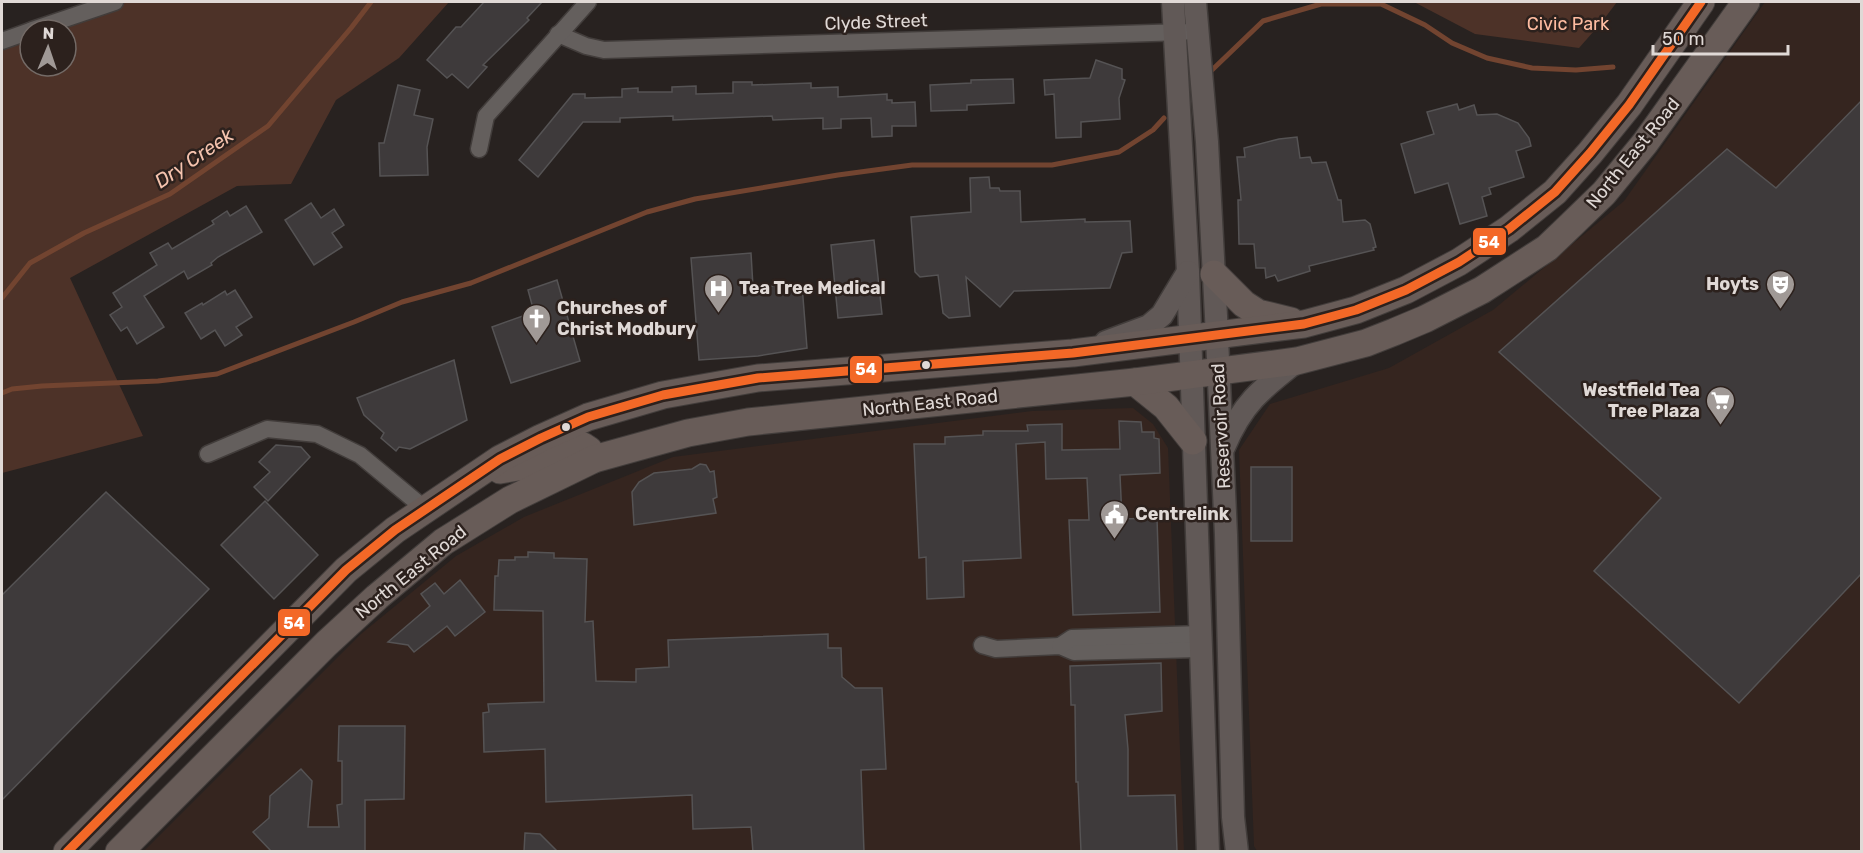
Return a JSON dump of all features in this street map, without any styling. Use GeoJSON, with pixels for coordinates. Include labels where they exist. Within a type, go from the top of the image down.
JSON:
{"type":"FeatureCollection","features":[{"type":"Feature","properties":{"kind":"highway","name":"North East Road"},"geometry":{"type":"LineString","coordinates":[[67,852],[346,570],[395,530],[514,451],[588,417],[663,395],[758,378],[1073,353],[1304,324],[1356,310],[1406,290],[1459,262],[1509,229],[1555,192],[1629,105],[1701,2]]}},
{"type":"Feature","properties":{"kind":"highway","name":"North East Road"},"geometry":{"type":"LineString","coordinates":[[119,852],[326,644],[377,597],[450,537],[520,495],[594,459],[688,433],[748,422],[1135,382],[1297,361],[1366,343],[1425,320],[1482,290],[1547,248],[1604,192],[1645,143],[1746,2]]}},
{"type":"Feature","properties":{"kind":"highway"},"geometry":{"type":"LineString","coordinates":[[1670,46],[1698,69]]}},
{"type":"Feature","properties":{"kind":"highway"},"geometry":{"type":"LineString","coordinates":[[1201,273],[1258,313],[1304,324]]}},
{"type":"Feature","properties":{"kind":"highway"},"geometry":{"type":"LineString","coordinates":[[1135,382],[1166,407],[1193,441]]}},
{"type":"Feature","properties":{"kind":"highway"},"geometry":{"type":"LineString","coordinates":[[478,474],[524,466],[559,452],[583,446],[589,450],[594,459]]}},
{"type":"Feature","properties":{"kind":"highway"},"geometry":{"type":"LineString","coordinates":[[425,509],[450,537]]}},
{"type":"Feature","properties":{"kind":"main road","name":"Reservoir Road"},"geometry":{"type":"LineString","coordinates":[[1173,2],[1174,32],[1201,273]]}},
{"type":"Feature","properties":{"kind":"main road","name":"Reservoir Road"},"geometry":{"type":"LineString","coordinates":[[1195,2],[1207,142],[1201,273],[1203,337],[1191,375],[1208,852]]}},
{"type":"Feature","properties":{"kind":"main road"},"geometry":{"type":"LineString","coordinates":[[1073,353],[1149,326],[1201,273]]}},
{"type":"Feature","properties":{"kind":"main road","name":"Reservoir Road"},"geometry":{"type":"LineString","coordinates":[[1203,337],[1218,371],[1233,817],[1237,852]]}},
{"type":"Feature","properties":{"kind":"main road"},"geometry":{"type":"LineString","coordinates":[[1222,453],[1235,423],[1246,406],[1266,385],[1297,361]]}},
{"type":"Feature","properties":{"kind":"street"},"geometry":{"type":"LineString","coordinates":[[67,18],[115,2]]}},
{"type":"Feature","properties":{"kind":"street"},"geometry":{"type":"LineString","coordinates":[[479,149],[486,116],[588,2]]}},
{"type":"Feature","properties":{"kind":"street","name":"Clyde Street"},"geometry":{"type":"LineString","coordinates":[[558,34],[586,46],[604,50],[1197,32]]}},
{"type":"Feature","properties":{"kind":"street"},"geometry":{"type":"LineString","coordinates":[[2,40],[18,34]]}},
{"type":"Feature","properties":{"kind":"street"},"geometry":{"type":"LineString","coordinates":[[208,454],[267,429],[317,434],[360,456],[425,509]]}},
{"type":"Feature","properties":{"kind":"street"},"geometry":{"type":"LineString","coordinates":[[982,645],[996,649],[1060,646],[1074,652],[1201,641]]}},
{"type":"Feature","properties":{"kind":"shaded area"},"geometry":{"type":"Polygon","coordinates":[[[1765,2],[1861,2],[1861,851],[1257,851],[1254,846],[1239,450],[1270,404],[1389,368],[1493,310],[1624,201],[1765,2]]]}},
{"type":"Feature","properties":{"kind":"shaded area"},"geometry":{"type":"Polygon","coordinates":[[[1133,408],[1153,424],[1168,448],[1184,851],[143,852],[361,634],[456,556],[524,517],[673,457],[1032,411],[1133,408]]]}},
{"type":"Feature","properties":{"kind":"green space"},"geometry":{"type":"Polygon","coordinates":[[[110,2],[449,2],[399,58],[336,100],[291,184],[237,186],[70,278],[143,436],[2,473],[2,39],[18,34],[18,78],[78,78],[78,18],[63,18],[110,2]]]}},
{"type":"Feature","properties":{"kind":"green space","name":"Civic Park"},"geometry":{"type":"Polygon","coordinates":[[[1414,2],[1617,2],[1579,48],[1475,34],[1414,2]]]}},
{"type":"Feature","properties":{"kind":"building"},"geometry":{"type":"Polygon","coordinates":[[[484,2],[542,2],[527,18],[529,20],[483,65],[487,67],[468,88],[452,74],[447,78],[427,60],[456,27],[461,27],[484,2]]]}},
{"type":"Feature","properties":{"kind":"building"},"geometry":{"type":"Polygon","coordinates":[[[1096,60],[1122,69],[1122,79],[1125,80],[1119,98],[1120,119],[1081,122],[1081,137],[1056,138],[1054,94],[1045,95],[1044,80],[1090,78],[1096,60]]]}},
{"type":"Feature","properties":{"kind":"building"},"geometry":{"type":"Polygon","coordinates":[[[1013,79],[1014,103],[967,105],[967,110],[931,111],[930,85],[971,83],[971,80],[1013,79]]]}},
{"type":"Feature","properties":{"kind":"building"},"geometry":{"type":"Polygon","coordinates":[[[733,82],[752,82],[752,85],[811,83],[811,88],[838,87],[838,97],[887,94],[887,100],[892,100],[892,103],[915,102],[916,126],[892,126],[892,136],[872,137],[871,118],[841,119],[841,128],[823,129],[823,118],[773,120],[772,116],[673,120],[673,116],[620,118],[620,122],[583,122],[538,177],[519,160],[573,94],[585,94],[585,98],[622,97],[622,89],[638,88],[638,92],[672,92],[672,87],[696,86],[696,94],[733,93],[733,82]]]}},
{"type":"Feature","properties":{"kind":"building"},"geometry":{"type":"Polygon","coordinates":[[[398,85],[420,90],[414,115],[433,119],[427,147],[428,175],[380,176],[379,143],[384,143],[398,85]]]}},
{"type":"Feature","properties":{"kind":"building","name":"Westfield Tea Tree Plaza"},"geometry":{"type":"Polygon","coordinates":[[[1862,100],[1862,573],[1739,703],[1594,571],[1661,498],[1499,352],[1727,149],[1776,188],[1862,100]]]}},
{"type":"Feature","properties":{"kind":"building"},"geometry":{"type":"Polygon","coordinates":[[[1457,104],[1459,110],[1474,105],[1477,115],[1497,114],[1518,123],[1529,138],[1531,146],[1516,151],[1524,177],[1489,188],[1491,194],[1482,197],[1487,216],[1460,224],[1448,183],[1415,193],[1401,144],[1434,134],[1427,112],[1457,104]]]}},
{"type":"Feature","properties":{"kind":"building"},"geometry":{"type":"Polygon","coordinates":[[[1297,137],[1300,158],[1310,157],[1312,163],[1326,162],[1338,200],[1341,200],[1343,222],[1365,220],[1370,224],[1376,247],[1373,248],[1374,250],[1309,266],[1310,271],[1278,281],[1275,275],[1266,278],[1265,268],[1256,268],[1254,244],[1239,244],[1238,200],[1241,200],[1237,157],[1245,157],[1244,148],[1297,137]]]}},
{"type":"Feature","properties":{"kind":"building"},"geometry":{"type":"Polygon","coordinates":[[[989,177],[990,188],[999,188],[1000,191],[1020,191],[1021,222],[1085,219],[1085,222],[1130,221],[1132,252],[1122,253],[1110,288],[1014,291],[1000,307],[966,277],[970,316],[949,318],[943,313],[938,275],[920,277],[915,272],[911,217],[971,212],[970,178],[989,177]]]}},
{"type":"Feature","properties":{"kind":"building"},"geometry":{"type":"Polygon","coordinates":[[[311,203],[321,218],[334,209],[344,225],[332,233],[342,247],[314,265],[285,220],[311,203]]]}},
{"type":"Feature","properties":{"kind":"building"},"geometry":{"type":"Polygon","coordinates":[[[246,206],[262,232],[218,257],[211,263],[212,265],[188,279],[184,271],[144,296],[164,327],[137,344],[127,327],[121,331],[110,315],[122,307],[113,293],[157,265],[150,253],[168,243],[172,249],[214,224],[212,221],[227,211],[230,216],[246,206]]]}},
{"type":"Feature","properties":{"kind":"building"},"geometry":{"type":"Polygon","coordinates":[[[874,240],[882,314],[838,318],[831,245],[874,240]]]}},
{"type":"Feature","properties":{"kind":"building"},"geometry":{"type":"Polygon","coordinates":[[[751,253],[753,287],[802,285],[807,348],[758,356],[699,360],[691,258],[751,253]]]}},
{"type":"Feature","properties":{"kind":"building","name":"Churches of Christ Modbury"},"geometry":{"type":"Polygon","coordinates":[[[557,280],[580,361],[511,383],[492,327],[534,312],[528,290],[557,280]]]}},
{"type":"Feature","properties":{"kind":"building"},"geometry":{"type":"Polygon","coordinates":[[[235,290],[252,317],[236,327],[242,335],[225,346],[215,330],[201,339],[185,313],[225,291],[227,295],[235,290]]]}},
{"type":"Feature","properties":{"kind":"building"},"geometry":{"type":"Polygon","coordinates":[[[454,360],[467,420],[410,449],[399,447],[396,451],[381,438],[384,433],[364,415],[357,398],[454,360]]]}},
{"type":"Feature","properties":{"kind":"building"},"geometry":{"type":"Polygon","coordinates":[[[1119,421],[1141,422],[1142,432],[1154,432],[1154,438],[1159,439],[1160,473],[1120,475],[1122,519],[1157,518],[1160,612],[1073,615],[1069,520],[1089,520],[1087,478],[1046,479],[1045,442],[1016,444],[1021,558],[963,561],[964,597],[927,599],[926,557],[919,558],[914,444],[945,444],[945,437],[983,435],[983,431],[1028,431],[1027,425],[1062,424],[1062,450],[1120,449],[1119,421]]]}},
{"type":"Feature","properties":{"kind":"building"},"geometry":{"type":"Polygon","coordinates":[[[276,445],[301,447],[310,457],[268,501],[254,487],[270,472],[259,462],[276,445]]]}},
{"type":"Feature","properties":{"kind":"building"},"geometry":{"type":"Polygon","coordinates":[[[700,464],[706,465],[710,472],[714,471],[717,497],[713,499],[716,513],[634,525],[632,492],[639,482],[654,473],[692,469],[700,464]]]}},
{"type":"Feature","properties":{"kind":"building"},"geometry":{"type":"Polygon","coordinates":[[[1251,467],[1292,467],[1292,541],[1251,541],[1251,467]]]}},
{"type":"Feature","properties":{"kind":"building"},"geometry":{"type":"Polygon","coordinates":[[[106,492],[209,589],[2,800],[2,595],[106,492]]]}},
{"type":"Feature","properties":{"kind":"building"},"geometry":{"type":"Polygon","coordinates":[[[265,501],[318,555],[274,599],[221,545],[265,501]]]}},
{"type":"Feature","properties":{"kind":"building"},"geometry":{"type":"Polygon","coordinates":[[[528,552],[554,553],[554,558],[587,559],[585,622],[593,621],[596,681],[636,682],[636,669],[669,667],[668,640],[828,634],[828,648],[841,648],[842,677],[855,688],[882,688],[886,769],[861,770],[864,852],[753,852],[751,827],[693,829],[692,795],[546,802],[545,749],[484,752],[483,713],[489,712],[488,704],[544,702],[543,611],[494,610],[495,576],[498,576],[499,560],[528,557],[528,552]]]}},
{"type":"Feature","properties":{"kind":"building"},"geometry":{"type":"Polygon","coordinates":[[[460,580],[485,612],[455,636],[447,626],[414,652],[408,645],[388,642],[430,606],[421,594],[435,583],[444,594],[460,580]]]}},
{"type":"Feature","properties":{"kind":"building"},"geometry":{"type":"Polygon","coordinates":[[[1161,663],[1162,711],[1125,715],[1128,796],[1175,795],[1177,852],[1081,852],[1078,782],[1076,782],[1075,705],[1071,705],[1070,666],[1161,663]]]}},
{"type":"Feature","properties":{"kind":"building"},"geometry":{"type":"Polygon","coordinates":[[[339,726],[405,726],[404,799],[365,800],[365,852],[272,852],[253,832],[269,818],[270,796],[301,769],[312,781],[308,827],[339,827],[337,805],[342,804],[342,761],[338,761],[339,726]]]}},
{"type":"Feature","properties":{"kind":"building"},"geometry":{"type":"Polygon","coordinates":[[[525,833],[540,834],[558,852],[524,852],[525,833]]]}},
{"type":"Feature","properties":{"kind":"waterway","name":"Dry Creek"},"geometry":{"type":"LineString","coordinates":[[2,298],[30,263],[84,233],[170,194],[268,126],[371,2]]}},
{"type":"Feature","properties":{"kind":"waterway"},"geometry":{"type":"LineString","coordinates":[[1212,70],[1263,21],[1321,4],[1381,4],[1425,25],[1452,43],[1487,58],[1532,68],[1576,70],[1613,67]]}},
{"type":"Feature","properties":{"kind":"waterway"},"geometry":{"type":"LineString","coordinates":[[2,393],[12,389],[42,386],[158,381],[217,374],[402,302],[471,283],[647,212],[695,199],[912,165],[1052,165],[1119,152],[1153,130],[1164,118]]}},
{"type":"Feature","properties":{"kind":"transit line","name":"54"},"geometry":{"type":"LineString","coordinates":[[67,852],[346,570],[395,530],[500,459],[588,417],[663,395],[758,378],[1073,353],[1304,324],[1356,310],[1406,290],[1459,262],[1509,229],[1555,192],[1629,105],[1701,2]]}},
{"type":"Feature","properties":{"kind":"place","name":"Hoyts"},"geometry":{"type":"Point","coordinates":[1780,310]}},
{"type":"Feature","properties":{"kind":"place","name":"Tea Tree Medical"},"geometry":{"type":"Point","coordinates":[718,314]}},
{"type":"Feature","properties":{"kind":"place","name":"Churches of Christ Modbury"},"geometry":{"type":"Point","coordinates":[536,344]}},
{"type":"Feature","properties":{"kind":"place","name":"Westfield Tea Tree Plaza"},"geometry":{"type":"Point","coordinates":[1721,426]}},
{"type":"Feature","properties":{"kind":"place","name":"Centrelink"},"geometry":{"type":"Point","coordinates":[1114,540]}}]}
